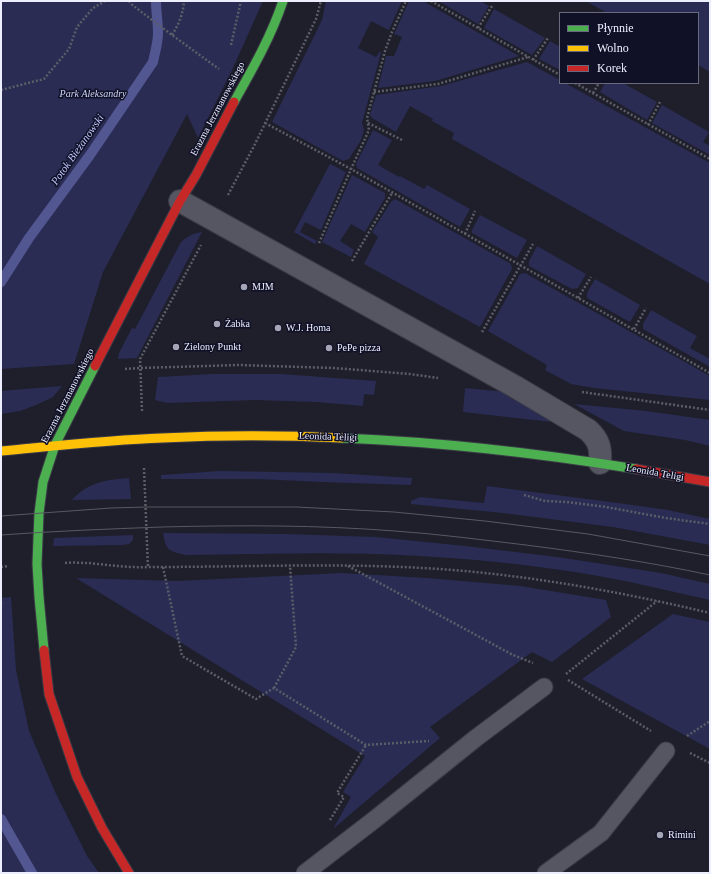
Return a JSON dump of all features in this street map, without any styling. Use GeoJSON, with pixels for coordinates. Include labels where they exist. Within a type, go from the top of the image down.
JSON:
{"type":"FeatureCollection","features":[{"type":"Feature","properties":{"kind":"street","name":"Erazma Jerzmanowskiego"},"geometry":{"type":"LineString","coordinates":[[129,873],[102,828],[77,777],[49,694],[39,596],[38,564],[39,513],[43,482],[55,445],[180,202],[196,175],[220,126],[258,59],[283,1]]}},
{"type":"Feature","properties":{"kind":"street"},"geometry":{"type":"LineString","coordinates":[[180,202],[514,386],[588,430],[593,434],[600,446],[600,463]]}},
{"type":"Feature","properties":{"kind":"street","name":"Leonida Teligi"},"geometry":{"type":"LineString","coordinates":[[1,451],[55,445],[171,437],[258,436],[346,438],[402,441],[556,457],[710,482]]}},
{"type":"Feature","properties":{"kind":"lane"},"geometry":{"type":"LineString","coordinates":[[305,873],[476,738],[544,687]]}},
{"type":"Feature","properties":{"kind":"lane"},"geometry":{"type":"LineString","coordinates":[[546,873],[601,833],[666,752]]}},
{"type":"Feature","properties":{"kind":"path"},"geometry":{"type":"LineString","coordinates":[[1,90],[44,79],[69,50],[77,27],[93,8],[106,1]]}},
{"type":"Feature","properties":{"kind":"path"},"geometry":{"type":"LineString","coordinates":[[129,1],[172,36],[224,72]]}},
{"type":"Feature","properties":{"kind":"path"},"geometry":{"type":"LineString","coordinates":[[172,36],[180,22],[184,9],[184,1]]}},
{"type":"Feature","properties":{"kind":"path"},"geometry":{"type":"LineString","coordinates":[[231,46],[242,1]]}},
{"type":"Feature","properties":{"kind":"path"},"geometry":{"type":"LineString","coordinates":[[141,396],[140,359],[255,144],[316,19],[321,1]]}},
{"type":"Feature","properties":{"kind":"path"},"geometry":{"type":"LineString","coordinates":[[319,243],[369,130],[367,118],[384,52],[406,1]]}},
{"type":"Feature","properties":{"kind":"path"},"geometry":{"type":"LineString","coordinates":[[431,1],[559,74]]}},
{"type":"Feature","properties":{"kind":"path"},"geometry":{"type":"LineString","coordinates":[[478,28],[492,6]]}},
{"type":"Feature","properties":{"kind":"path"},"geometry":{"type":"LineString","coordinates":[[533,60],[548,38]]}},
{"type":"Feature","properties":{"kind":"path"},"geometry":{"type":"LineString","coordinates":[[374,92],[438,84],[528,57]]}},
{"type":"Feature","properties":{"kind":"path"},"geometry":{"type":"LineString","coordinates":[[577,84],[710,159]]}},
{"type":"Feature","properties":{"kind":"path"},"geometry":{"type":"LineString","coordinates":[[593,93],[598,84]]}},
{"type":"Feature","properties":{"kind":"path"},"geometry":{"type":"LineString","coordinates":[[648,124],[660,102]]}},
{"type":"Feature","properties":{"kind":"path"},"geometry":{"type":"LineString","coordinates":[[368,123],[402,140]]}},
{"type":"Feature","properties":{"kind":"path"},"geometry":{"type":"LineString","coordinates":[[265,124],[351,170],[710,373]]}},
{"type":"Feature","properties":{"kind":"path"},"geometry":{"type":"LineString","coordinates":[[352,261],[392,193]]}},
{"type":"Feature","properties":{"kind":"path"},"geometry":{"type":"LineString","coordinates":[[465,234],[475,211]]}},
{"type":"Feature","properties":{"kind":"path"},"geometry":{"type":"LineString","coordinates":[[482,332],[532,244]]}},
{"type":"Feature","properties":{"kind":"path"},"geometry":{"type":"LineString","coordinates":[[578,298],[591,277]]}},
{"type":"Feature","properties":{"kind":"path"},"geometry":{"type":"LineString","coordinates":[[634,329],[646,308]]}},
{"type":"Feature","properties":{"kind":"path"},"geometry":{"type":"LineString","coordinates":[[124,370],[140,368],[239,365],[334,368],[440,378]]}},
{"type":"Feature","properties":{"kind":"path"},"geometry":{"type":"LineString","coordinates":[[577,392],[710,410]]}},
{"type":"Feature","properties":{"kind":"path"},"geometry":{"type":"LineString","coordinates":[[144,473],[148,568]]}},
{"type":"Feature","properties":{"kind":"path"},"geometry":{"type":"LineString","coordinates":[[524,495],[545,501],[606,507],[710,524]]}},
{"type":"Feature","properties":{"kind":"path"},"geometry":{"type":"LineString","coordinates":[[64,563],[148,568],[348,566],[474,572],[569,585],[657,600],[710,613]]}},
{"type":"Feature","properties":{"kind":"path"},"geometry":{"type":"LineString","coordinates":[[163,567],[182,656],[256,699],[274,688],[296,647],[290,566]]}},
{"type":"Feature","properties":{"kind":"path"},"geometry":{"type":"LineString","coordinates":[[348,566],[534,664]]}},
{"type":"Feature","properties":{"kind":"path"},"geometry":{"type":"LineString","coordinates":[[654,732],[563,677],[657,600]]}},
{"type":"Feature","properties":{"kind":"path"},"geometry":{"type":"LineString","coordinates":[[274,688],[366,745],[476,738]]}},
{"type":"Feature","properties":{"kind":"path"},"geometry":{"type":"LineString","coordinates":[[329,823],[344,797],[337,793],[366,745]]}},
{"type":"Feature","properties":{"kind":"green space","name":"Park Aleksandry"},"geometry":{"type":"Polygon","coordinates":[[[1,1],[263,1],[232,70],[198,138],[187,114],[103,272],[74,364],[1,369],[1,1]]]}},
{"type":"Feature","properties":{"kind":"green space"},"geometry":{"type":"Polygon","coordinates":[[[326,1],[402,1],[389,30],[371,21],[358,48],[376,57],[380,51],[381,53],[362,123],[364,130],[361,140],[349,159],[343,161],[272,122],[322,20],[326,1]]]}},
{"type":"Feature","properties":{"kind":"green space"},"geometry":{"type":"Polygon","coordinates":[[[409,1],[423,1],[519,56],[435,81],[378,88],[386,56],[394,56],[402,37],[394,34],[409,1]]]}},
{"type":"Feature","properties":{"kind":"green space"},"geometry":{"type":"Polygon","coordinates":[[[438,1],[480,1],[489,6],[478,24],[438,1]]]}},
{"type":"Feature","properties":{"kind":"green space"},"geometry":{"type":"Polygon","coordinates":[[[586,1],[710,1],[710,72],[699,66],[699,12],[605,12],[586,1]]]}},
{"type":"Feature","properties":{"kind":"green space"},"geometry":{"type":"Polygon","coordinates":[[[494,9],[545,38],[532,55],[484,28],[494,9]]]}},
{"type":"Feature","properties":{"kind":"green space"},"geometry":{"type":"Polygon","coordinates":[[[550,41],[559,46],[559,69],[539,59],[550,41]]]}},
{"type":"Feature","properties":{"kind":"green space"},"geometry":{"type":"Polygon","coordinates":[[[527,62],[559,79],[559,84],[567,84],[710,163],[710,284],[452,139],[454,133],[432,121],[433,119],[410,106],[396,132],[372,118],[370,115],[376,95],[441,86],[527,62]]]}},
{"type":"Feature","properties":{"kind":"green space"},"geometry":{"type":"Polygon","coordinates":[[[604,84],[625,84],[657,102],[647,120],[600,92],[604,84]]]}},
{"type":"Feature","properties":{"kind":"green space"},"geometry":{"type":"Polygon","coordinates":[[[662,105],[709,132],[703,142],[710,146],[710,155],[652,123],[662,105]]]}},
{"type":"Feature","properties":{"kind":"green space"},"geometry":{"type":"Polygon","coordinates":[[[373,130],[392,140],[378,165],[424,189],[427,185],[470,209],[460,227],[357,168],[356,164],[373,130]]]}},
{"type":"Feature","properties":{"kind":"green space"},"geometry":{"type":"Polygon","coordinates":[[[330,164],[346,172],[321,230],[305,222],[300,232],[317,241],[315,244],[294,232],[330,164]]]}},
{"type":"Feature","properties":{"kind":"green space"},"geometry":{"type":"Polygon","coordinates":[[[352,175],[385,193],[385,198],[365,232],[351,224],[340,241],[354,250],[351,257],[322,242],[352,175]]]}},
{"type":"Feature","properties":{"kind":"green space"},"geometry":{"type":"Polygon","coordinates":[[[395,199],[511,264],[512,269],[480,327],[364,264],[378,237],[372,232],[391,202],[395,199]]]}},
{"type":"Feature","properties":{"kind":"green space"},"geometry":{"type":"Polygon","coordinates":[[[480,215],[527,240],[517,258],[472,233],[472,230],[480,215]]]}},
{"type":"Feature","properties":{"kind":"green space"},"geometry":{"type":"Polygon","coordinates":[[[202,232],[137,358],[118,359],[119,353],[132,328],[135,329],[181,242],[191,235],[202,232]]]}},
{"type":"Feature","properties":{"kind":"green space"},"geometry":{"type":"Polygon","coordinates":[[[537,246],[586,274],[578,288],[572,289],[529,266],[529,261],[537,246]]]}},
{"type":"Feature","properties":{"kind":"green space"},"geometry":{"type":"Polygon","coordinates":[[[525,273],[710,376],[710,400],[594,388],[571,384],[545,370],[547,365],[488,331],[520,274],[525,273]]]}},
{"type":"Feature","properties":{"kind":"green space"},"geometry":{"type":"Polygon","coordinates":[[[595,279],[640,305],[630,322],[587,298],[587,293],[595,279]]]}},
{"type":"Feature","properties":{"kind":"green space"},"geometry":{"type":"Polygon","coordinates":[[[651,310],[697,336],[690,348],[710,359],[710,367],[643,329],[643,324],[651,310]]]}},
{"type":"Feature","properties":{"kind":"green space"},"geometry":{"type":"Polygon","coordinates":[[[214,374],[281,374],[376,381],[374,395],[364,394],[363,406],[317,402],[255,400],[167,403],[155,400],[158,377],[214,374]]]}},
{"type":"Feature","properties":{"kind":"green space"},"geometry":{"type":"Polygon","coordinates":[[[62,386],[53,397],[36,405],[20,411],[1,414],[1,391],[62,386]]]}},
{"type":"Feature","properties":{"kind":"green space"},"geometry":{"type":"Polygon","coordinates":[[[465,388],[506,392],[552,422],[463,412],[465,388]]]}},
{"type":"Feature","properties":{"kind":"green space"},"geometry":{"type":"Polygon","coordinates":[[[574,404],[646,411],[710,420],[710,446],[685,440],[624,431],[574,404]]]}},
{"type":"Feature","properties":{"kind":"green space"},"geometry":{"type":"Polygon","coordinates":[[[220,471],[334,473],[412,478],[411,485],[258,479],[161,479],[161,475],[220,471]]]}},
{"type":"Feature","properties":{"kind":"green space"},"geometry":{"type":"Polygon","coordinates":[[[129,478],[131,499],[72,500],[84,489],[98,483],[129,478]]]}},
{"type":"Feature","properties":{"kind":"green space"},"geometry":{"type":"Polygon","coordinates":[[[487,486],[668,510],[710,519],[710,545],[613,527],[503,513],[411,504],[411,501],[420,497],[484,503],[487,486]]]}},
{"type":"Feature","properties":{"kind":"green space"},"geometry":{"type":"Polygon","coordinates":[[[163,533],[285,534],[376,537],[557,557],[661,573],[710,584],[710,600],[630,582],[578,573],[526,565],[473,560],[391,554],[302,553],[185,555],[169,549],[165,543],[163,533]]]}},
{"type":"Feature","properties":{"kind":"green space"},"geometry":{"type":"Polygon","coordinates":[[[133,535],[133,540],[129,544],[122,545],[53,546],[54,538],[133,535]]]}},
{"type":"Feature","properties":{"kind":"green space"},"geometry":{"type":"Polygon","coordinates":[[[342,573],[427,578],[520,586],[606,600],[611,617],[552,662],[532,652],[430,727],[440,738],[333,829],[351,797],[343,792],[365,756],[76,578],[177,581],[342,573]]]}},
{"type":"Feature","properties":{"kind":"green space"},"geometry":{"type":"Polygon","coordinates":[[[11,597],[16,670],[29,731],[56,794],[87,856],[99,873],[1,873],[1,598],[11,597]]]}},
{"type":"Feature","properties":{"kind":"green space"},"geometry":{"type":"Polygon","coordinates":[[[673,614],[710,622],[710,749],[582,679],[673,614]]]}},
{"type":"Feature","properties":{"kind":"waterway","name":"Potok Bieżanowski"},"geometry":{"type":"LineString","coordinates":[[1,282],[29,238],[90,155],[153,62],[158,37],[156,1]]}},
{"type":"Feature","properties":{"kind":"waterway","name":"Potok Bieżanowski"},"geometry":{"type":"LineString","coordinates":[[1,819],[32,873]]}},
{"type":"Feature","properties":{"kind":"tram line"},"geometry":{"type":"LineString","coordinates":[[1,516],[146,507],[296,507],[394,512],[485,521],[588,534],[710,556]]}},
{"type":"Feature","properties":{"kind":"tram line"},"geometry":{"type":"LineString","coordinates":[[1,535],[191,526],[278,526],[366,529],[444,535],[549,548],[641,562],[710,575]]}},
{"type":"Feature","properties":{"kind":"traffic: fast"},"geometry":{"type":"LineString","coordinates":[[234,102],[267,40],[283,1]]}},
{"type":"Feature","properties":{"kind":"traffic: fast"},"geometry":{"type":"LineString","coordinates":[[44,650],[37,564],[39,513],[43,482],[55,445],[95,366]]}},
{"type":"Feature","properties":{"kind":"traffic: fast"},"geometry":{"type":"LineString","coordinates":[[342,438],[416,442],[489,449],[636,469]]}},
{"type":"Feature","properties":{"kind":"traffic: slow"},"geometry":{"type":"LineString","coordinates":[[1,451],[102,442],[184,437],[297,436],[342,438]]}},
{"type":"Feature","properties":{"kind":"traffic: jam"},"geometry":{"type":"LineString","coordinates":[[95,366],[180,201],[196,175],[234,102]]}},
{"type":"Feature","properties":{"kind":"traffic: jam"},"geometry":{"type":"LineString","coordinates":[[636,469],[710,482]]}},
{"type":"Feature","properties":{"kind":"traffic: jam"},"geometry":{"type":"LineString","coordinates":[[44,650],[49,694],[77,777],[102,828],[129,873]]}},
{"type":"Feature","properties":{"kind":"place","name":"MJM"},"geometry":{"type":"Point","coordinates":[244,287]}},
{"type":"Feature","properties":{"kind":"place","name":"Żabka"},"geometry":{"type":"Point","coordinates":[217,324]}},
{"type":"Feature","properties":{"kind":"place","name":"W.J. Homa"},"geometry":{"type":"Point","coordinates":[278,328]}},
{"type":"Feature","properties":{"kind":"place","name":"Zielony Punkt"},"geometry":{"type":"Point","coordinates":[176,347]}},
{"type":"Feature","properties":{"kind":"place","name":"PePe pizza"},"geometry":{"type":"Point","coordinates":[329,348]}},
{"type":"Feature","properties":{"kind":"place","name":"Rimini"},"geometry":{"type":"Point","coordinates":[660,835]}}]}
